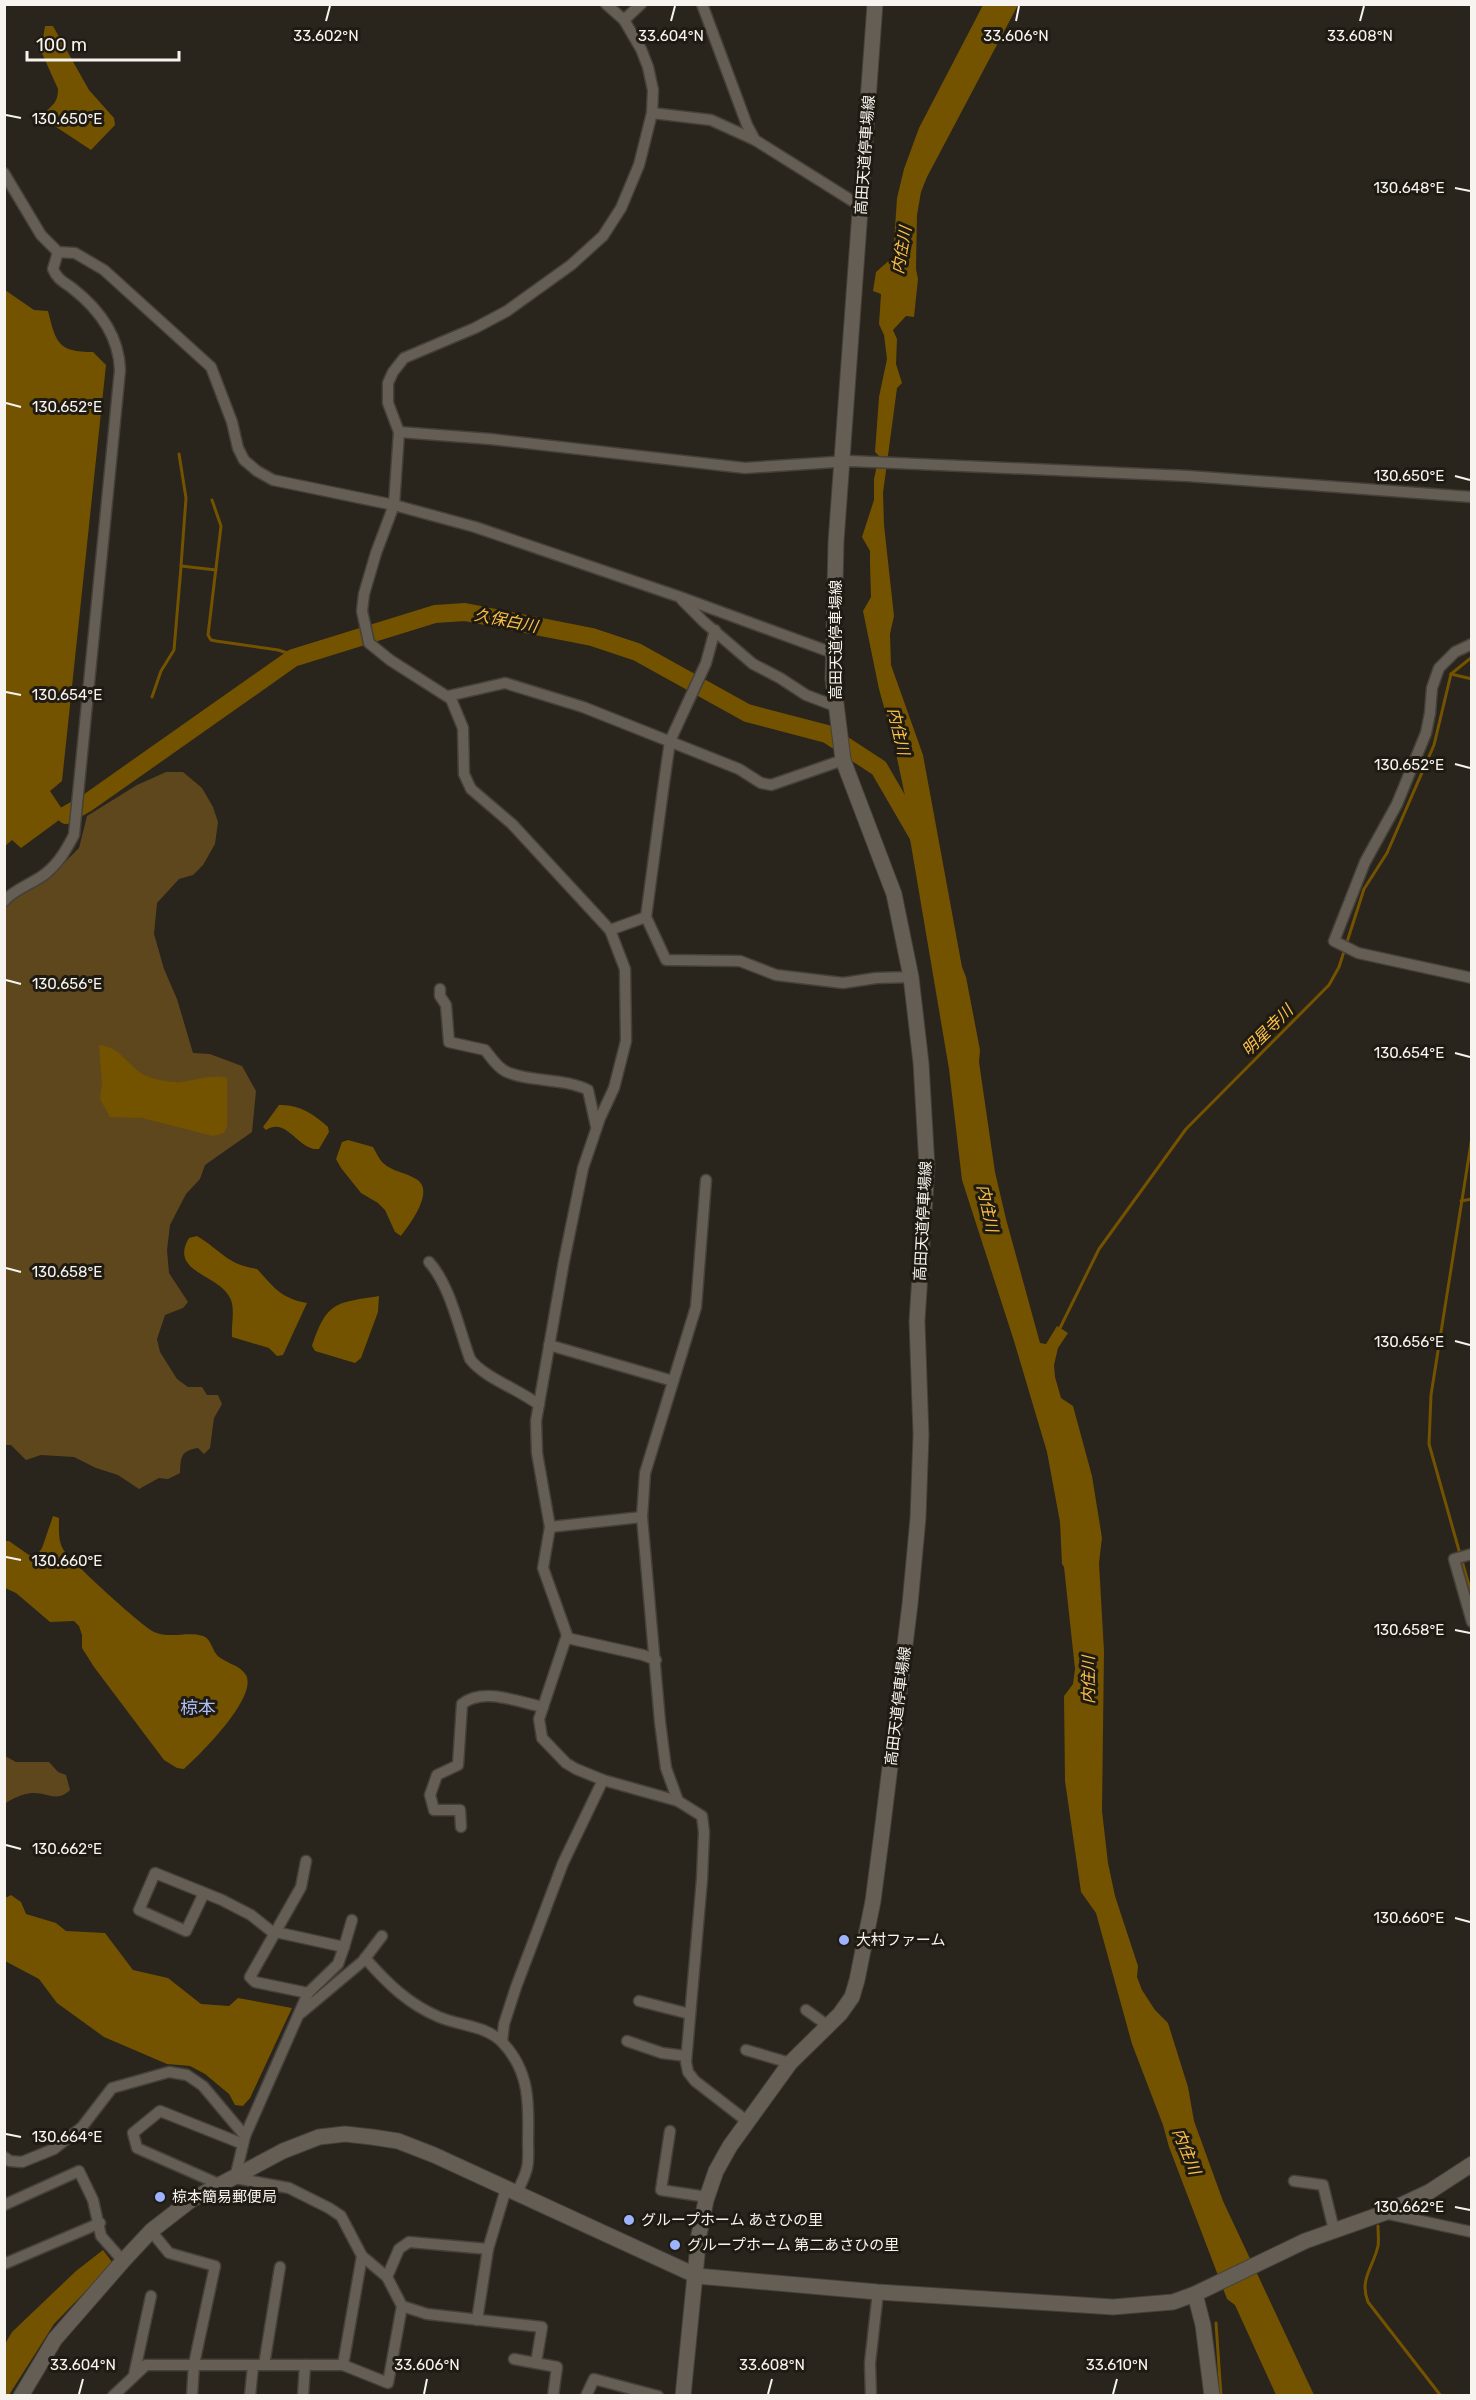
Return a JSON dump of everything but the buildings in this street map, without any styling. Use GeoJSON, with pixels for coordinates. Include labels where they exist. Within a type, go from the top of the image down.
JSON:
{"type":"FeatureCollection","features":[{"type":"Feature","properties":{"kind":"main road","name":"高田天道停車場線"},"geometry":{"type":"LineString","coordinates":[[683,2396],[697,2276],[699,2235],[707,2197],[716,2171],[730,2146],[790,2063],[840,2014],[852,1997],[865,1943],[884,1820],[910,1604],[918,1516],[921,1436],[917,1321],[927,1156],[921,1063],[911,977],[894,894],[843,760],[835,706],[833,653],[875,4]]}},
{"type":"Feature","properties":{"kind":"main road"},"geometry":{"type":"LineString","coordinates":[[21,2396],[55,2339],[151,2231],[191,2200],[283,2151],[319,2137],[345,2134],[398,2141],[434,2155],[697,2276],[878,2292],[1113,2307],[1173,2302],[1202,2291],[1305,2241],[1384,2213],[1429,2192],[1472,2164]]}},
{"type":"Feature","properties":{"kind":"main road"},"geometry":{"type":"LineString","coordinates":[[1202,2291],[1203,2325],[1212,2396]]}},
{"type":"Feature","properties":{"kind":"street"},"geometry":{"type":"LineString","coordinates":[[606,4],[624,20],[641,49],[653,90],[652,113],[639,165],[621,208],[603,236],[571,265],[507,311],[475,328],[404,358],[393,372],[388,383],[388,403],[399,432],[394,504],[364,594],[362,611],[369,643],[390,660],[448,696],[463,728],[464,774],[471,789],[512,824],[610,930],[625,969],[626,1041],[614,1088],[596,1129],[583,1168],[536,1421],[537,1452],[550,1527],[543,1568],[567,1638],[539,1719],[542,1738],[566,1763],[603,1780],[678,1801],[702,1816],[704,1832],[686,2056],[688,2072],[748,2122]]}},
{"type":"Feature","properties":{"kind":"street"},"geometry":{"type":"LineString","coordinates":[[624,20],[641,4]]}},
{"type":"Feature","properties":{"kind":"street"},"geometry":{"type":"LineString","coordinates":[[702,4],[747,125],[755,140]]}},
{"type":"Feature","properties":{"kind":"street"},"geometry":{"type":"LineString","coordinates":[[652,113],[711,120],[755,140],[862,207]]}},
{"type":"Feature","properties":{"kind":"street"},"geometry":{"type":"LineString","coordinates":[[4,173],[41,235],[58,252],[75,253],[104,270],[211,367],[232,422],[238,448],[244,460],[257,471],[273,480],[295,486],[394,504],[475,527],[680,597],[833,653]]}},
{"type":"Feature","properties":{"kind":"street"},"geometry":{"type":"LineString","coordinates":[[4,900],[12,892],[45,874],[62,857],[75,835],[120,370],[120,354],[108,327],[90,303],[56,277],[52,269],[58,252]]}},
{"type":"Feature","properties":{"kind":"street"},"geometry":{"type":"LineString","coordinates":[[399,432],[490,439],[745,468],[846,461],[1188,476],[1472,497]]}},
{"type":"Feature","properties":{"kind":"street"},"geometry":{"type":"LineString","coordinates":[[680,597],[753,664],[806,695],[835,706]]}},
{"type":"Feature","properties":{"kind":"street"},"geometry":{"type":"LineString","coordinates":[[715,630],[705,663],[670,741],[646,917],[666,960],[740,961],[776,975],[843,983],[876,978],[911,977]]}},
{"type":"Feature","properties":{"kind":"street"},"geometry":{"type":"LineString","coordinates":[[1472,645],[1455,652],[1439,668],[1432,688],[1426,733],[1397,804],[1365,862],[1334,941],[1358,953],[1472,978]]}},
{"type":"Feature","properties":{"kind":"street"},"geometry":{"type":"LineString","coordinates":[[448,696],[505,683],[583,707],[739,769],[761,783],[771,785],[843,760]]}},
{"type":"Feature","properties":{"kind":"street"},"geometry":{"type":"LineString","coordinates":[[610,930],[646,917]]}},
{"type":"Feature","properties":{"kind":"street"},"geometry":{"type":"LineString","coordinates":[[440,989],[440,996],[446,1005],[449,1042],[485,1050],[503,1071],[588,1090],[596,1129]]}},
{"type":"Feature","properties":{"kind":"street"},"geometry":{"type":"LineString","coordinates":[[678,1801],[666,1768],[642,1517],[645,1473],[696,1307],[706,1180]]}},
{"type":"Feature","properties":{"kind":"street"},"geometry":{"type":"LineString","coordinates":[[429,1262],[443,1283],[470,1359],[476,1367],[539,1405]]}},
{"type":"Feature","properties":{"kind":"street"},"geometry":{"type":"LineString","coordinates":[[549,1346],[673,1381]]}},
{"type":"Feature","properties":{"kind":"street"},"geometry":{"type":"LineString","coordinates":[[550,1527],[642,1517]]}},
{"type":"Feature","properties":{"kind":"street"},"geometry":{"type":"LineString","coordinates":[[1472,1554],[1455,1559],[1472,1622]]}},
{"type":"Feature","properties":{"kind":"street"},"geometry":{"type":"LineString","coordinates":[[567,1638],[643,1654],[656,1660]]}},
{"type":"Feature","properties":{"kind":"street"},"geometry":{"type":"LineString","coordinates":[[461,1827],[460,1810],[434,1810],[430,1795],[437,1775],[458,1765],[462,1704],[469,1698],[503,1696],[543,1707]]}},
{"type":"Feature","properties":{"kind":"street"},"geometry":{"type":"LineString","coordinates":[[502,2042],[504,2024],[516,1987],[562,1863],[603,1780]]}},
{"type":"Feature","properties":{"kind":"street"},"geometry":{"type":"LineString","coordinates":[[306,1861],[301,1887],[250,1977],[255,1982],[308,1993]]}},
{"type":"Feature","properties":{"kind":"street"},"geometry":{"type":"LineString","coordinates":[[204,1893],[186,1931],[138,1910],[155,1873],[222,1900],[251,1915],[274,1933],[344,1947]]}},
{"type":"Feature","properties":{"kind":"street"},"geometry":{"type":"LineString","coordinates":[[112,2396],[146,2365],[343,2365],[388,2383],[402,2306],[387,2277],[362,2256],[341,2216],[329,2208],[289,2188],[235,2178],[244,2140],[308,1993],[339,1964],[352,1920]]}},
{"type":"Feature","properties":{"kind":"street"},"geometry":{"type":"LineString","coordinates":[[300,2013],[323,1996],[364,1958],[382,1936]]}},
{"type":"Feature","properties":{"kind":"street"},"geometry":{"type":"LineString","coordinates":[[364,1958],[412,2004],[441,2018],[481,2029],[502,2042],[519,2067],[526,2084],[529,2110],[527,2167],[511,2191],[488,2249],[477,2320]]}},
{"type":"Feature","properties":{"kind":"street"},"geometry":{"type":"LineString","coordinates":[[639,2001],[690,2014]]}},
{"type":"Feature","properties":{"kind":"street"},"geometry":{"type":"LineString","coordinates":[[806,2010],[827,2025]]}},
{"type":"Feature","properties":{"kind":"street"},"geometry":{"type":"LineString","coordinates":[[627,2040],[662,2053],[686,2056]]}},
{"type":"Feature","properties":{"kind":"street"},"geometry":{"type":"LineString","coordinates":[[746,2050],[790,2063]]}},
{"type":"Feature","properties":{"kind":"street"},"geometry":{"type":"LineString","coordinates":[[4,2157],[10,2161],[22,2162],[54,2149],[82,2127],[112,2088],[169,2072],[187,2075],[203,2086],[244,2140]]}},
{"type":"Feature","properties":{"kind":"street"},"geometry":{"type":"LineString","coordinates":[[221,2185],[137,2148],[133,2133],[160,2111],[244,2140]]}},
{"type":"Feature","properties":{"kind":"street"},"geometry":{"type":"LineString","coordinates":[[670,2131],[662,2190],[707,2197]]}},
{"type":"Feature","properties":{"kind":"street"},"geometry":{"type":"LineString","coordinates":[[4,2205],[79,2171],[93,2200],[100,2223],[101,2236],[123,2261]]}},
{"type":"Feature","properties":{"kind":"street"},"geometry":{"type":"LineString","coordinates":[[1294,2181],[1323,2185],[1334,2230]]}},
{"type":"Feature","properties":{"kind":"street"},"geometry":{"type":"LineString","coordinates":[[1384,2213],[1472,2232]]}},
{"type":"Feature","properties":{"kind":"street"},"geometry":{"type":"LineString","coordinates":[[4,2264],[100,2223]]}},
{"type":"Feature","properties":{"kind":"street"},"geometry":{"type":"LineString","coordinates":[[151,2231],[169,2253],[215,2266],[194,2364],[192,2396]]}},
{"type":"Feature","properties":{"kind":"street"},"geometry":{"type":"LineString","coordinates":[[387,2277],[399,2249],[409,2242],[488,2249]]}},
{"type":"Feature","properties":{"kind":"street"},"geometry":{"type":"LineString","coordinates":[[343,2365],[362,2256]]}},
{"type":"Feature","properties":{"kind":"street"},"geometry":{"type":"LineString","coordinates":[[250,2396],[259,2366],[280,2267]]}},
{"type":"Feature","properties":{"kind":"street"},"geometry":{"type":"LineString","coordinates":[[871,2396],[870,2363],[878,2292]]}},
{"type":"Feature","properties":{"kind":"street"},"geometry":{"type":"LineString","coordinates":[[134,2376],[151,2296]]}},
{"type":"Feature","properties":{"kind":"street"},"geometry":{"type":"LineString","coordinates":[[402,2306],[427,2314],[542,2327],[536,2363]]}},
{"type":"Feature","properties":{"kind":"street"},"geometry":{"type":"LineString","coordinates":[[514,2359],[556,2367],[553,2396]]}},
{"type":"Feature","properties":{"kind":"street"},"geometry":{"type":"LineString","coordinates":[[303,2396],[305,2365]]}},
{"type":"Feature","properties":{"kind":"street"},"geometry":{"type":"LineString","coordinates":[[586,2396],[591,2381],[598,2379],[658,2396]]}},
{"type":"Feature","properties":{"kind":"shaded area"},"geometry":{"type":"Polygon","coordinates":[[[166,772],[183,772],[202,788],[213,807],[218,822],[215,844],[203,865],[193,875],[179,879],[157,903],[154,934],[193,1053],[210,1054],[242,1066],[256,1091],[252,1132],[205,1165],[200,1179],[186,1194],[170,1225],[167,1250],[169,1273],[188,1302],[183,1308],[165,1315],[157,1339],[160,1352],[177,1379],[188,1387],[202,1387],[207,1395],[218,1395],[222,1404],[214,1418],[210,1448],[204,1454],[198,1448],[188,1451],[181,1459],[180,1473],[168,1479],[159,1478],[139,1489],[118,1475],[96,1468],[74,1457],[41,1455],[26,1460],[11,1445],[5,1445],[4,907],[48,879],[79,848],[87,816],[137,785],[166,772]]]}},
{"type":"Feature","properties":{"kind":"shaded area"},"geometry":{"type":"Polygon","coordinates":[[[5,1756],[16,1762],[49,1762],[58,1772],[66,1775],[70,1790],[61,1796],[37,1793],[21,1795],[5,1804],[5,1756]]]}},
{"type":"Feature","properties":{"kind":"water","name":"内住川"},"geometry":{"type":"Polygon","coordinates":[[[983,5],[1018,5],[921,192],[917,215],[916,269],[918,279],[914,317],[906,316],[893,330],[897,339],[896,364],[902,383],[897,388],[883,493],[884,525],[894,616],[890,634],[891,665],[923,755],[962,967],[980,1050],[979,1062],[995,1172],[1006,1219],[1040,1343],[1046,1344],[1057,1326],[1068,1333],[1058,1348],[1054,1365],[1055,1377],[1061,1398],[1073,1406],[1092,1476],[1102,1538],[1099,1563],[1104,1651],[1102,1811],[1108,1863],[1115,1896],[1138,1966],[1137,1977],[1142,1990],[1155,2010],[1168,2023],[1188,2087],[1194,2121],[1223,2201],[1314,2395],[1276,2395],[1235,2305],[1227,2299],[1132,2044],[1096,1913],[1081,1892],[1065,1781],[1064,1696],[1073,1684],[1075,1669],[1062,1564],[1060,1522],[1047,1452],[962,1180],[949,1069],[910,839],[905,796],[863,611],[871,597],[870,551],[862,537],[874,500],[874,479],[879,456],[875,452],[879,397],[887,359],[884,335],[879,324],[881,294],[873,291],[876,272],[893,257],[897,198],[904,169],[919,128],[983,5]]]}},
{"type":"Feature","properties":{"kind":"water"},"geometry":{"type":"Polygon","coordinates":[[[45,26],[53,26],[89,90],[114,118],[115,125],[91,150],[44,119],[44,113],[56,100],[58,93],[41,51],[45,26]]]}},
{"type":"Feature","properties":{"kind":"water"},"geometry":{"type":"Polygon","coordinates":[[[5,290],[34,310],[48,311],[53,331],[60,344],[72,350],[93,352],[106,365],[62,781],[50,791],[66,815],[21,848],[12,840],[4,847],[5,290]]]}},
{"type":"Feature","properties":{"kind":"water"},"geometry":{"type":"Polygon","coordinates":[[[99,1045],[114,1049],[142,1074],[149,1077],[169,1082],[210,1077],[227,1078],[227,1126],[224,1133],[213,1136],[142,1118],[110,1117],[100,1099],[102,1084],[99,1045]]]}},
{"type":"Feature","properties":{"kind":"water"},"geometry":{"type":"Polygon","coordinates":[[[279,1105],[293,1106],[306,1111],[328,1127],[329,1132],[319,1149],[305,1145],[280,1127],[266,1130],[263,1127],[279,1105]]]}},
{"type":"Feature","properties":{"kind":"water"},"geometry":{"type":"Polygon","coordinates":[[[348,1140],[373,1147],[383,1163],[416,1179],[421,1184],[423,1191],[419,1207],[401,1236],[395,1232],[385,1210],[361,1193],[336,1159],[342,1142],[348,1140]]]}},
{"type":"Feature","properties":{"kind":"water"},"geometry":{"type":"Polygon","coordinates":[[[197,1236],[238,1264],[257,1269],[284,1295],[307,1303],[283,1355],[277,1356],[269,1348],[232,1337],[231,1300],[225,1291],[190,1266],[185,1259],[184,1250],[189,1238],[197,1236]]]}},
{"type":"Feature","properties":{"kind":"water"},"geometry":{"type":"Polygon","coordinates":[[[379,1296],[378,1312],[361,1358],[355,1363],[315,1351],[312,1346],[317,1331],[328,1312],[352,1300],[379,1296]]]}},
{"type":"Feature","properties":{"kind":"water"},"geometry":{"type":"Polygon","coordinates":[[[53,1516],[59,1518],[60,1542],[68,1556],[136,1618],[160,1634],[203,1636],[219,1657],[241,1669],[246,1675],[247,1685],[244,1697],[236,1710],[226,1725],[184,1769],[177,1768],[164,1760],[94,1667],[82,1648],[79,1626],[74,1621],[50,1622],[16,1593],[5,1588],[5,1541],[9,1541],[29,1555],[37,1555],[42,1548],[53,1516]]]}},
{"type":"Feature","properties":{"kind":"water"},"geometry":{"type":"Polygon","coordinates":[[[11,1895],[21,1902],[26,1914],[56,1923],[66,1931],[105,1933],[133,1970],[168,1978],[201,2004],[229,2006],[238,1998],[292,2008],[250,2098],[243,2106],[235,2105],[229,2094],[205,2074],[190,2066],[167,2064],[104,2037],[57,2003],[39,1979],[5,1961],[5,1898],[11,1895]]]}},
{"type":"Feature","properties":{"kind":"water"},"geometry":{"type":"Polygon","coordinates":[[[103,2250],[113,2263],[54,2324],[9,2395],[5,2396],[5,2344],[12,2332],[76,2271],[103,2250]]]}},
{"type":"Feature","properties":{"kind":"waterway"},"geometry":{"type":"LineString","coordinates":[[179,454],[186,498],[181,566],[216,570]]}},
{"type":"Feature","properties":{"kind":"waterway"},"geometry":{"type":"LineString","coordinates":[[212,500],[221,526],[208,635],[211,640],[278,650],[297,656]]}},
{"type":"Feature","properties":{"kind":"waterway"},"geometry":{"type":"LineString","coordinates":[[152,697],[161,671],[174,650],[181,567]]}},
{"type":"Feature","properties":{"kind":"waterway","name":"久保白川"},"geometry":{"type":"LineString","coordinates":[[66,815],[87,803],[293,658],[435,614],[465,612],[592,637],[637,652],[747,713],[827,734],[879,768],[919,837]]}},
{"type":"Feature","properties":{"kind":"waterway"},"geometry":{"type":"LineString","coordinates":[[1451,674],[1472,657]]}},
{"type":"Feature","properties":{"kind":"waterway"},"geometry":{"type":"LineString","coordinates":[[1451,674],[1472,679]]}},
{"type":"Feature","properties":{"kind":"waterway","name":"明星寺川"},"geometry":{"type":"LineString","coordinates":[[1059,1330],[1099,1249],[1186,1129],[1329,985],[1339,967],[1364,889],[1387,853],[1434,745],[1451,674]]}},
{"type":"Feature","properties":{"kind":"waterway"},"geometry":{"type":"LineString","coordinates":[[1460,1554],[1429,1444],[1431,1395],[1472,1137]]}},
{"type":"Feature","properties":{"kind":"waterway"},"geometry":{"type":"LineString","coordinates":[[1461,1201],[1472,1199]]}},
{"type":"Feature","properties":{"kind":"waterway"},"geometry":{"type":"LineString","coordinates":[[1462,1561],[1472,1596]]}},
{"type":"Feature","properties":{"kind":"waterway"},"geometry":{"type":"LineString","coordinates":[[1378,2226],[1378,2246],[1365,2287],[1368,2302],[1441,2396]]}},
{"type":"Feature","properties":{"kind":"waterway"},"geometry":{"type":"LineString","coordinates":[[1216,2323],[1221,2396]]}},
{"type":"Feature","properties":{"kind":"place","name":"大村ファーム"},"geometry":{"type":"Point","coordinates":[844,1940]}},
{"type":"Feature","properties":{"kind":"place","name":"椋本簡易郵便局"},"geometry":{"type":"Point","coordinates":[160,2197]}},
{"type":"Feature","properties":{"kind":"place","name":"グループホーム あさひの里"},"geometry":{"type":"Point","coordinates":[629,2220]}},
{"type":"Feature","properties":{"kind":"place","name":"グループホーム 第二あさひの里"},"geometry":{"type":"Point","coordinates":[675,2245]}},
{"type":"Feature","properties":{"kind":"district","name":"椋本"},"geometry":{"type":"Point","coordinates":[198,1708]}}]}
